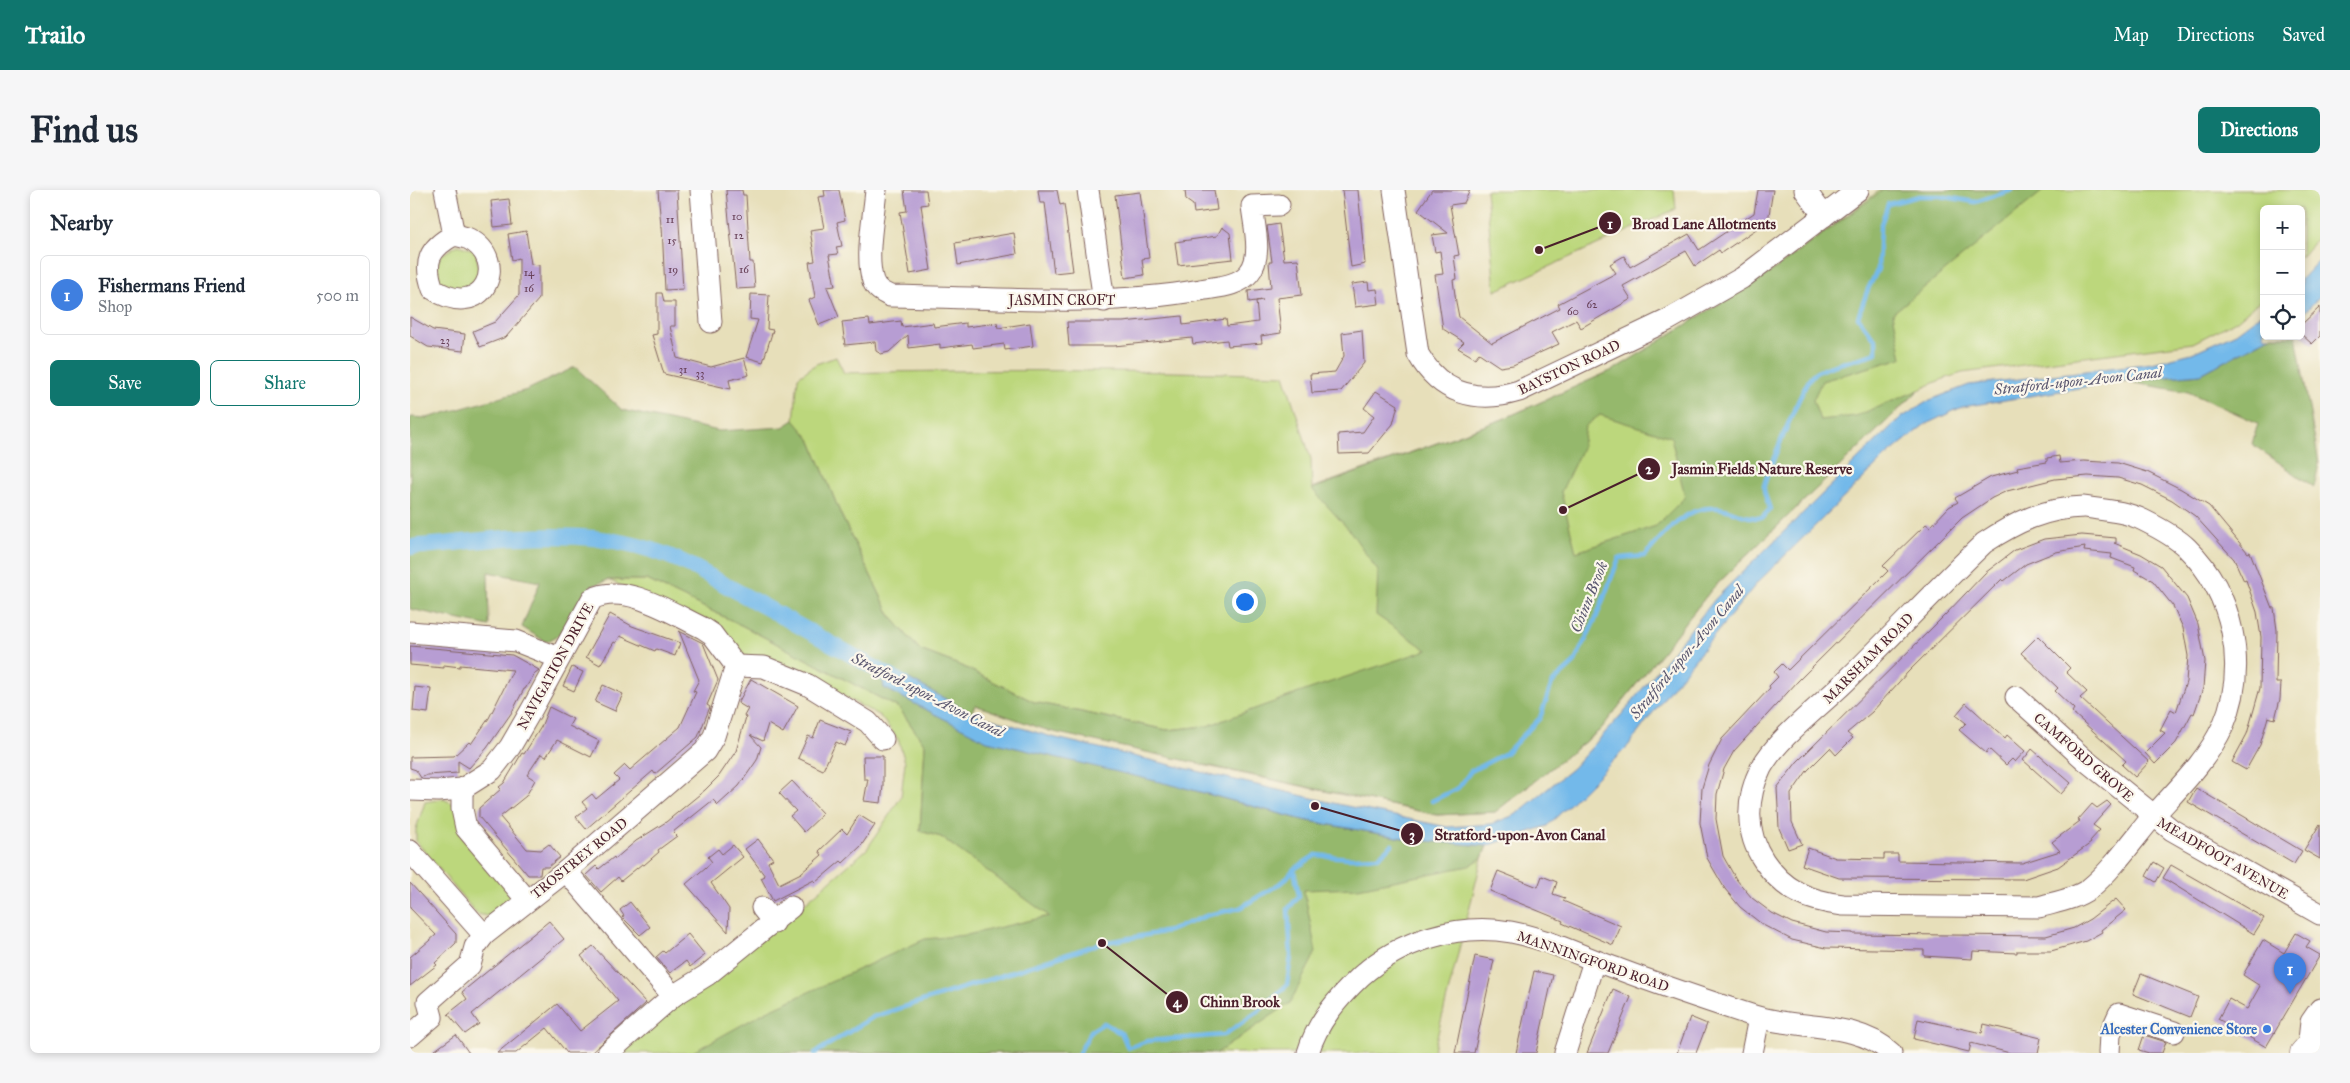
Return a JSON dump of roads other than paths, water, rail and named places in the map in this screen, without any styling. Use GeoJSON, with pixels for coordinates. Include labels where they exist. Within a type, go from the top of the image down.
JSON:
{"type":"FeatureCollection","features":[{"type":"Feature","properties":{"kind":"street"},"geometry":{"type":"LineString","coordinates":[[445,190],[454,235]]}},
{"type":"Feature","properties":{"kind":"street"},"geometry":{"type":"LineString","coordinates":[[702,190],[711,322]]}},
{"type":"Feature","properties":{"kind":"street","name":"JASMIN CROFT"},"geometry":{"type":"LineString","coordinates":[[876,190],[870,257],[873,281],[879,291],[890,296],[1104,301],[1169,295],[1233,284],[1249,274],[1255,260],[1256,239],[1251,198],[1279,206]]}},
{"type":"Feature","properties":{"kind":"street"},"geometry":{"type":"LineString","coordinates":[[1088,190],[1104,301]]}},
{"type":"Feature","properties":{"kind":"street","name":"BAYSTON ROAD"},"geometry":{"type":"LineString","coordinates":[[1394,190],[1418,354],[1426,368],[1436,379],[1451,389],[1484,397],[1501,397],[1519,391],[1668,320],[1742,278],[1858,190]]}},
{"type":"Feature","properties":{"kind":"street"},"geometry":{"type":"LineString","coordinates":[[1805,190],[1824,216]]}},
{"type":"Feature","properties":{"kind":"street","name":"MARSHAM ROAD"},"geometry":{"type":"LineString","coordinates":[[2084,507],[2127,514],[2142,520],[2186,547],[2213,580],[2222,597],[2232,626],[2235,654],[2234,678],[2228,711],[2222,727],[2206,755],[2153,817],[2089,888],[2065,900],[2039,907],[1853,905],[1824,903],[1785,886],[1758,851],[1751,831],[1749,812],[1750,796],[1761,768],[1774,749],[1848,679],[1984,543],[2008,526],[2047,510],[2084,507]]}},
{"type":"Feature","properties":{"kind":"street","name":"NAVIGATION DRIVE"},"geometry":{"type":"LineString","coordinates":[[410,790],[438,792],[462,789],[492,770],[510,747],[592,599],[601,594],[612,592],[646,601],[703,628],[712,634],[736,666]]}},
{"type":"Feature","properties":{"kind":"street"},"geometry":{"type":"LineString","coordinates":[[410,632],[516,641],[559,658]]}},
{"type":"Feature","properties":{"kind":"street"},"geometry":{"type":"LineString","coordinates":[[736,666],[764,667],[808,685],[863,729],[883,739]]}},
{"type":"Feature","properties":{"kind":"street","name":"TROSTREY ROAD"},"geometry":{"type":"LineString","coordinates":[[410,1036],[432,1017],[428,1002],[470,965],[475,947],[484,935],[566,871],[705,751],[714,736],[736,666]]}},
{"type":"Feature","properties":{"kind":"street","name":"CAMFORD GROVE"},"geometry":{"type":"LineString","coordinates":[[2016,697],[2153,817]]}},
{"type":"Feature","properties":{"kind":"street"},"geometry":{"type":"LineString","coordinates":[[462,789],[462,809],[466,828],[527,900]]}},
{"type":"Feature","properties":{"kind":"street","name":"MEADFOOT AVENUE"},"geometry":{"type":"LineString","coordinates":[[2153,817],[2172,830],[2320,914]]}},
{"type":"Feature","properties":{"kind":"street"},"geometry":{"type":"LineString","coordinates":[[410,851],[484,935]]}},
{"type":"Feature","properties":{"kind":"street"},"geometry":{"type":"LineString","coordinates":[[566,871],[673,996]]}},
{"type":"Feature","properties":{"kind":"street"},"geometry":{"type":"LineString","coordinates":[[608,1053],[673,996],[707,975],[768,916],[791,908]]}},
{"type":"Feature","properties":{"kind":"street","name":"MANNINGFORD ROAD"},"geometry":{"type":"LineString","coordinates":[[1308,1053],[1324,1018],[1349,987],[1384,957],[1401,948],[1437,935],[1468,931],[1510,932],[1548,943],[1594,961],[1759,1018],[1834,1029],[1876,1043],[1891,1053]]}},
{"type":"Feature","properties":{"kind":"street"},"geometry":{"type":"LineString","coordinates":[[1565,1053],[1594,961]]}},
{"type":"Feature","properties":{"kind":"street"},"geometry":{"type":"LineString","coordinates":[[2311,1046],[2311,1022],[2320,1009]]}},
{"type":"Feature","properties":{"kind":"street"},"geometry":{"type":"LineString","coordinates":[[2109,1053],[2110,1034],[2119,1014],[2174,1032]]}},
{"type":"Feature","properties":{"kind":"street"},"geometry":{"type":"LineString","coordinates":[[1752,1053],[1759,1018]]}},
{"type":"Feature","properties":{"kind":"water"},"geometry":{"type":"Polygon","coordinates":[[[2320,259],[2320,296],[2305,312],[2305,295],[2305,275],[2320,259]]]}},
{"type":"Feature","properties":{"kind":"water"},"geometry":{"type":"Polygon","coordinates":[[[2260,315],[2260,340],[2264,340],[2201,374],[2122,381],[1962,407],[1924,425],[1886,456],[1757,583],[1670,690],[1628,746],[1569,805],[1547,826],[1487,846],[1414,840],[1303,820],[1189,789],[987,741],[884,688],[880,663],[971,713],[1052,737],[1342,805],[1447,827],[1491,824],[1515,815],[1573,768],[1622,714],[1716,598],[1899,419],[1930,400],[1969,385],[2152,363],[2192,353],[2236,333],[2260,315]]]}},
{"type":"Feature","properties":{"kind":"waterway","name":"Chinn Brook"},"geometry":{"type":"LineString","coordinates":[[1432,801],[1458,788],[1471,771],[1506,753],[1540,718],[1552,683],[1574,663],[1596,618],[1619,558],[1645,556],[1670,528],[1689,514],[1700,510],[1711,508],[1724,509],[1746,516],[1762,518],[1770,509],[1764,486],[1778,448],[1807,383],[1817,372],[1876,353],[1876,341],[1858,317],[1868,289],[1878,269],[1880,227],[1888,204],[1919,196],[1940,196],[1975,202],[2012,190]]}},
{"type":"Feature","properties":{"kind":"waterway","name":"Stratford-upon-Avon Canal"},"geometry":{"type":"LineString","coordinates":[[410,547],[520,537],[555,536],[625,543],[660,553],[695,568],[902,683]]}},
{"type":"Feature","properties":{"kind":"waterway","name":"Chinn Brook"},"geometry":{"type":"LineString","coordinates":[[815,1053],[873,1017],[1102,943],[1169,931],[1208,915],[1240,908],[1284,881],[1294,869],[1316,855],[1349,858],[1378,857],[1392,845]]}},
{"type":"Feature","properties":{"kind":"waterway"},"geometry":{"type":"LineString","coordinates":[[1079,1053],[1091,1031],[1104,1023],[1122,1034],[1128,1048],[1147,1041],[1224,1035],[1260,1010],[1287,985],[1291,956],[1288,909],[1299,896],[1294,869]]}},
{"type":"Feature","properties":{"kind":"place","name":"Broad Lane Allotments"},"geometry":{"type":"Point","coordinates":[1539,250]}},
{"type":"Feature","properties":{"kind":"place","name":"Jasmin Fields Nature Reserve"},"geometry":{"type":"Point","coordinates":[1563,510]}},
{"type":"Feature","properties":{"kind":"place","name":"Stratford-upon-Avon Canal"},"geometry":{"type":"Point","coordinates":[1315,806]}},
{"type":"Feature","properties":{"kind":"place","name":"Chinn Brook"},"geometry":{"type":"Point","coordinates":[1102,943]}},
{"type":"Feature","properties":{"kind":"place","name":"Fishermans Friend"},"geometry":{"type":"Point","coordinates":[2290,994]}},
{"type":"Feature","properties":{"kind":"place","name":"Alcester Convenience Store"},"geometry":{"type":"Point","coordinates":[2267,1029]}}]}
